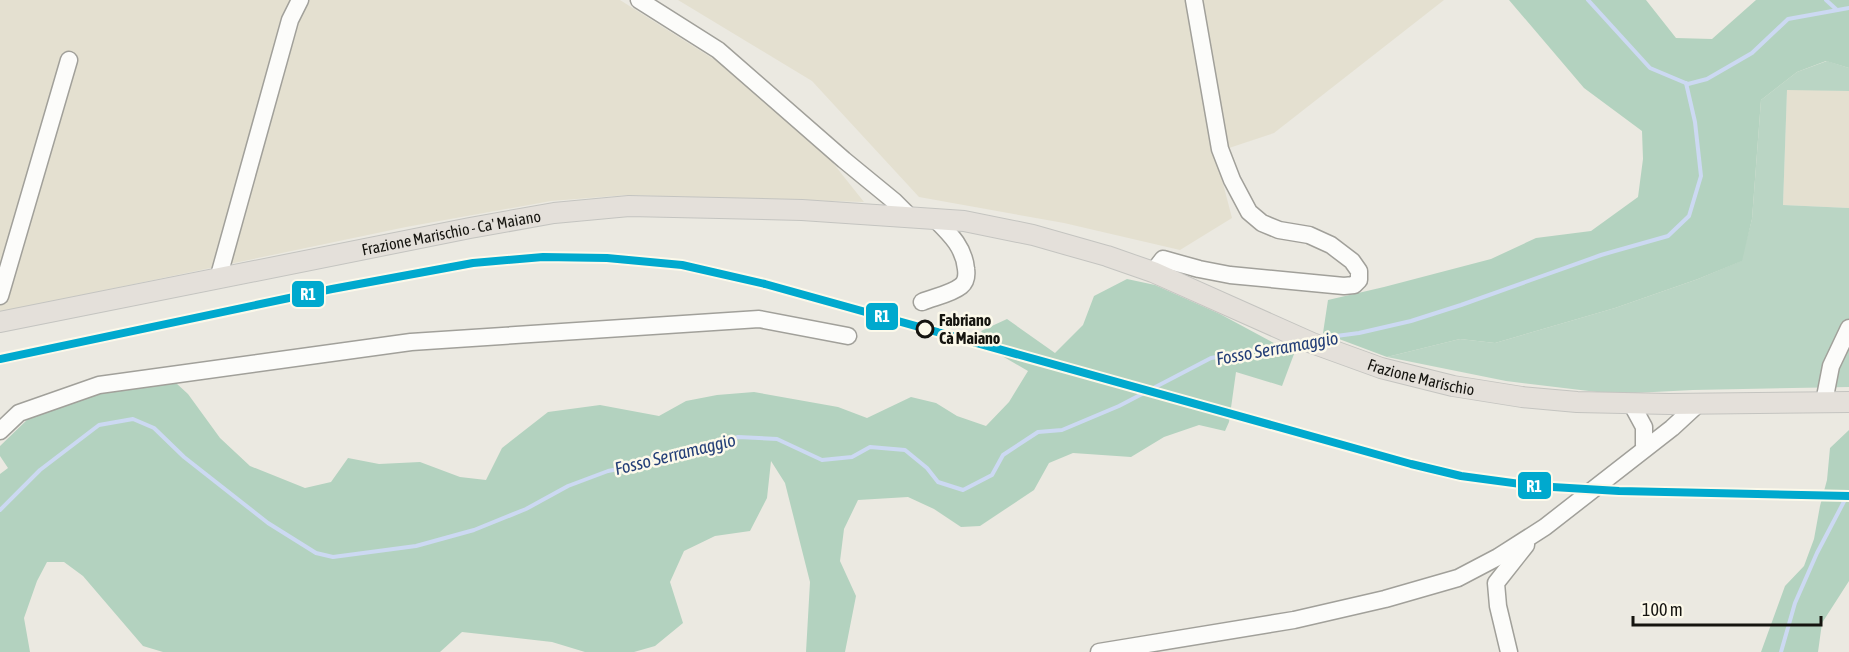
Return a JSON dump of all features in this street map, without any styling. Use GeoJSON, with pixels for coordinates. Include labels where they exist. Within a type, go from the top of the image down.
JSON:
{"type":"FeatureCollection","features":[{"type":"Feature","properties":{"kind":"main road","name":"Frazione Marischio - Ca' Maiano"},"geometry":{"type":"LineString","coordinates":[[0,322],[470,228],[565,212],[629,206],[802,210],[910,217]]}},
{"type":"Feature","properties":{"kind":"main road","name":"Frazione Marischio"},"geometry":{"type":"LineString","coordinates":[[910,217],[964,221],[1033,235],[1107,256],[1153,272],[1312,343],[1381,368],[1421,379],[1492,393],[1577,402],[1670,404],[1849,402]]}},
{"type":"Feature","properties":{"kind":"street"},"geometry":{"type":"LineString","coordinates":[[218,279],[290,20],[300,0]]}},
{"type":"Feature","properties":{"kind":"street"},"geometry":{"type":"LineString","coordinates":[[639,0],[718,50],[910,217]]}},
{"type":"Feature","properties":{"kind":"street"},"geometry":{"type":"LineString","coordinates":[[1153,272],[1163,259],[1230,275],[1344,286],[1354,285],[1359,280],[1359,271],[1352,261],[1332,245],[1309,235],[1279,230],[1262,224],[1249,212],[1232,180],[1220,149],[1194,0]]}},
{"type":"Feature","properties":{"kind":"street"},"geometry":{"type":"LineString","coordinates":[[0,296],[69,60]]}},
{"type":"Feature","properties":{"kind":"street"},"geometry":{"type":"LineString","coordinates":[[922,302],[959,288],[964,283],[967,274],[961,250],[955,240],[935,219]]}},
{"type":"Feature","properties":{"kind":"street"},"geometry":{"type":"LineString","coordinates":[[0,431],[19,412],[99,385],[411,342],[759,319],[848,336]]}},
{"type":"Feature","properties":{"kind":"street"},"geometry":{"type":"LineString","coordinates":[[1824,402],[1831,366],[1849,328]]}},
{"type":"Feature","properties":{"kind":"street"},"geometry":{"type":"LineString","coordinates":[[1631,403],[1644,427],[1642,449]]}},
{"type":"Feature","properties":{"kind":"street"},"geometry":{"type":"LineString","coordinates":[[1642,449],[1660,428],[1670,404]]}},
{"type":"Feature","properties":{"kind":"street"},"geometry":{"type":"LineString","coordinates":[[1099,652],[1294,620],[1385,599],[1458,578],[1498,557],[1558,518],[1642,449],[1678,423],[1698,404]]}},
{"type":"Feature","properties":{"kind":"street"},"geometry":{"type":"LineString","coordinates":[[1509,652],[1498,606],[1496,583],[1534,535]]}},
{"type":"Feature","properties":{"kind":"shaded area"},"geometry":{"type":"Polygon","coordinates":[[[0,0],[620,0],[723,65],[821,148],[864,202],[627,195],[551,201],[406,227],[0,312],[0,0]]]}},
{"type":"Feature","properties":{"kind":"shaded area"},"geometry":{"type":"Polygon","coordinates":[[[678,0],[1189,0],[1214,149],[1232,218],[1180,250],[1064,223],[919,197],[812,81],[678,0]]]}},
{"type":"Feature","properties":{"kind":"shaded area"},"geometry":{"type":"Polygon","coordinates":[[[1198,0],[1444,0],[1274,133],[1229,148],[1198,0]]]}},
{"type":"Feature","properties":{"kind":"shaded area"},"geometry":{"type":"Polygon","coordinates":[[[1787,89],[1849,91],[1849,208],[1783,205],[1787,89]]]}},
{"type":"Feature","properties":{"kind":"green space"},"geometry":{"type":"Polygon","coordinates":[[[1509,0],[1646,0],[1676,38],[1712,39],[1756,0],[1849,0],[1849,68],[1826,61],[1797,72],[1761,100],[1752,219],[1742,261],[1615,308],[1495,343],[1460,339],[1387,357],[1323,333],[1328,300],[1491,259],[1536,238],[1591,231],[1638,197],[1643,159],[1642,131],[1584,88],[1509,0]]]}},
{"type":"Feature","properties":{"kind":"green space"},"geometry":{"type":"Polygon","coordinates":[[[1827,61],[1849,68],[1849,91],[1787,90],[1783,205],[1849,208],[1849,387],[1614,394],[1506,381],[1387,357],[1460,339],[1495,343],[1615,308],[1698,279],[1741,261],[1752,219],[1761,100],[1797,72],[1827,61]]]}},
{"type":"Feature","properties":{"kind":"green space"},"geometry":{"type":"Polygon","coordinates":[[[1127,279],[1155,285],[1220,314],[1294,354],[1282,386],[1236,372],[1229,422],[1225,431],[1199,425],[1164,437],[1131,457],[1073,453],[1049,463],[1034,490],[980,526],[961,527],[934,509],[908,497],[858,500],[844,529],[840,561],[856,596],[845,652],[806,652],[810,582],[785,483],[771,461],[767,498],[750,531],[715,536],[684,551],[670,582],[683,623],[655,646],[634,652],[585,652],[552,642],[462,632],[440,652],[163,652],[143,646],[83,576],[64,562],[47,562],[37,581],[24,618],[30,652],[0,652],[0,474],[8,468],[0,456],[0,446],[30,417],[82,392],[176,383],[188,394],[220,438],[250,466],[305,488],[331,482],[348,458],[379,464],[420,462],[460,477],[486,480],[502,448],[548,412],[600,405],[659,416],[686,401],[717,395],[754,392],[838,407],[867,418],[911,397],[936,403],[957,416],[986,426],[1009,402],[1028,371],[997,353],[981,331],[1007,319],[1055,353],[1083,325],[1094,296],[1127,279]]]}},
{"type":"Feature","properties":{"kind":"green space"},"geometry":{"type":"Polygon","coordinates":[[[1849,430],[1849,581],[1822,623],[1818,652],[1761,652],[1785,586],[1804,566],[1814,539],[1827,480],[1830,448],[1849,430]]]}},
{"type":"Feature","properties":{"kind":"waterway"},"geometry":{"type":"LineString","coordinates":[[1588,0],[1650,68],[1688,84],[1707,79],[1752,53],[1788,19],[1849,8]]}},
{"type":"Feature","properties":{"kind":"waterway"},"geometry":{"type":"LineString","coordinates":[[1826,0],[1837,10]]}},
{"type":"Feature","properties":{"kind":"waterway","name":"Fosso Serramaggio"},"geometry":{"type":"LineString","coordinates":[[1321,338],[1359,333],[1411,321],[1601,255],[1668,236],[1689,216],[1701,176],[1695,122],[1686,83]]}},
{"type":"Feature","properties":{"kind":"waterway","name":"Fosso Serramaggio"},"geometry":{"type":"LineString","coordinates":[[0,510],[40,470],[99,425],[133,419],[154,428],[184,457],[268,523],[316,553],[333,557],[416,546],[474,530],[526,509],[568,486],[608,471],[679,457],[738,437],[777,439],[822,460],[852,457],[870,447],[905,450],[927,468],[938,482],[963,490],[992,475],[1003,455],[1038,432],[1062,430],[1119,406],[1211,358],[1293,342]]}},
{"type":"Feature","properties":{"kind":"waterway"},"geometry":{"type":"LineString","coordinates":[[1781,652],[1795,603],[1817,553],[1849,492]]}},
{"type":"Feature","properties":{"kind":"transit line","name":"R1"},"geometry":{"type":"LineString","coordinates":[[0,359],[332,289],[473,263],[543,257],[607,258],[682,265],[765,284],[1461,476],[1536,486],[1619,491],[1849,496]]}},
{"type":"Feature","properties":{"kind":"place","name":"Fabriano Cà Maiano"},"geometry":{"type":"Point","coordinates":[925,329]}}]}
